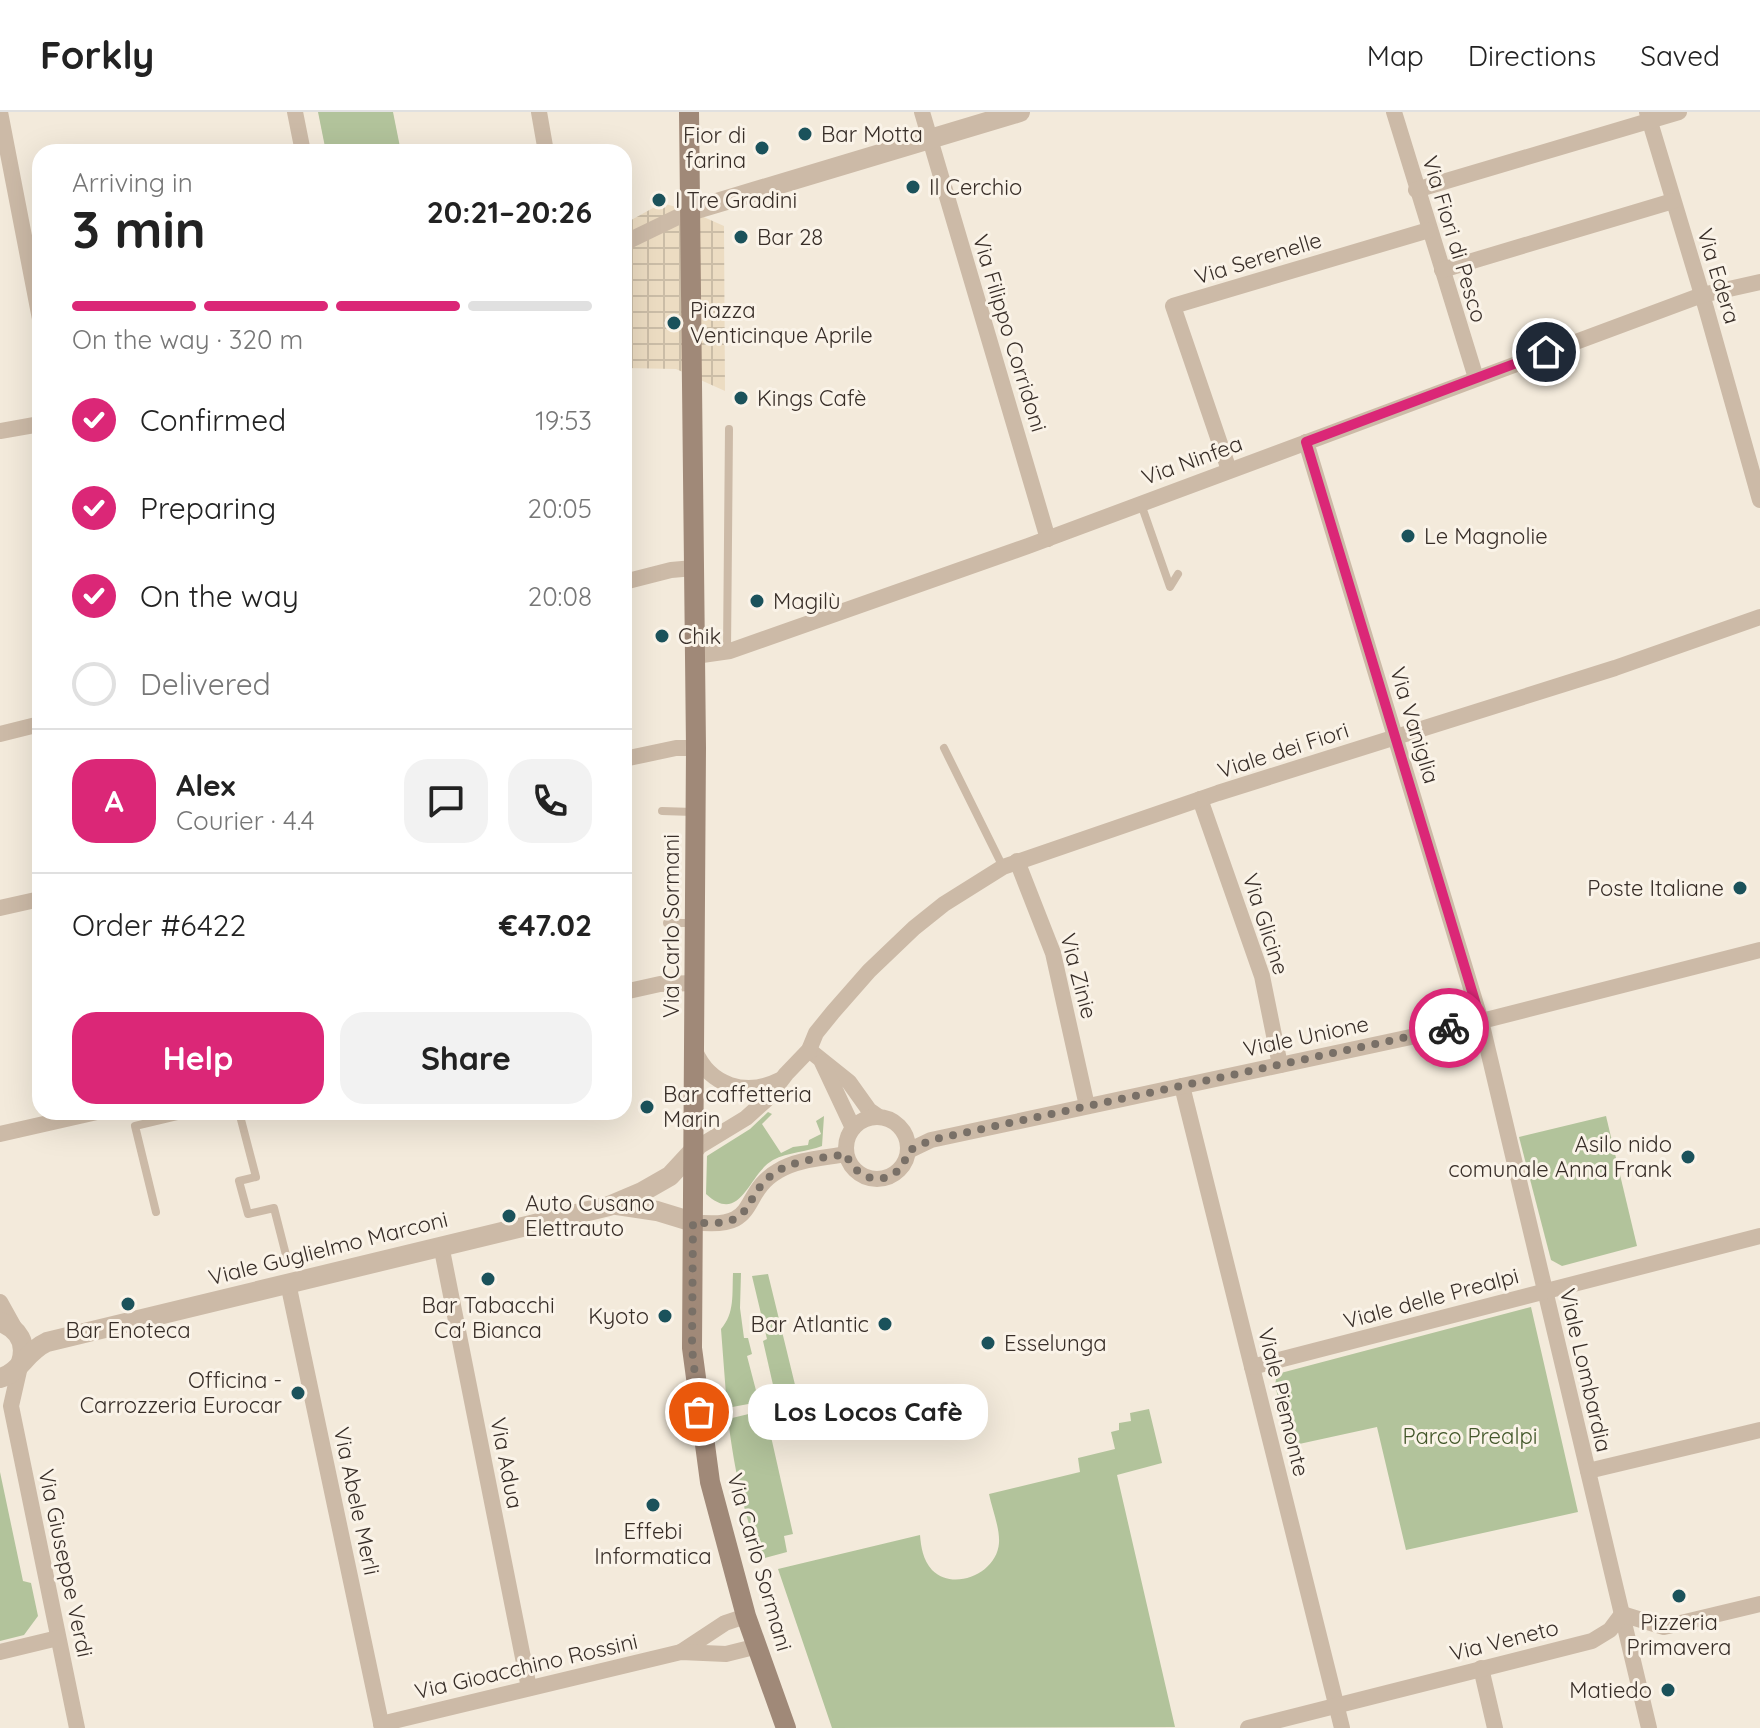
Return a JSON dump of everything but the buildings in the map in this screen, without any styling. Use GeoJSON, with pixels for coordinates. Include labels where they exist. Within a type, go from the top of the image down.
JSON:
{"type":"FeatureCollection","features":[{"type":"Feature","properties":{"kind":"main road","name":"Via Carlo Sormani"},"geometry":{"type":"LineString","coordinates":[[689,112],[696,748],[692,1348],[710,1482],[746,1616],[786,1728]]}},
{"type":"Feature","properties":{"kind":"street"},"geometry":{"type":"LineString","coordinates":[[0,112],[32,278]]}},
{"type":"Feature","properties":{"kind":"street"},"geometry":{"type":"LineString","coordinates":[[295,112],[301,144]]}},
{"type":"Feature","properties":{"kind":"street"},"geometry":{"type":"LineString","coordinates":[[539,112],[545,144]]}},
{"type":"Feature","properties":{"kind":"street","name":"Via Filippo Corridoni"},"geometry":{"type":"LineString","coordinates":[[922,112],[1048,539]]}},
{"type":"Feature","properties":{"kind":"street"},"geometry":{"type":"LineString","coordinates":[[632,239],[690,211],[1020,112]]}},
{"type":"Feature","properties":{"kind":"street","name":"Via Fiori di Pesco"},"geometry":{"type":"LineString","coordinates":[[1394,112],[1476,378]]}},
{"type":"Feature","properties":{"kind":"street"},"geometry":{"type":"LineString","coordinates":[[1416,190],[1631,124],[1648,116],[1679,112]]}},
{"type":"Feature","properties":{"kind":"street","name":"Via Edera"},"geometry":{"type":"LineString","coordinates":[[1648,116],[1760,500]]}},
{"type":"Feature","properties":{"kind":"street"},"geometry":{"type":"LineString","coordinates":[[1442,270],[1673,201]]}},
{"type":"Feature","properties":{"kind":"street","name":"Via Serenelle"},"geometry":{"type":"LineString","coordinates":[[1229,470],[1173,306],[1429,230]]}},
{"type":"Feature","properties":{"kind":"street","name":"Via Ninfea"},"geometry":{"type":"LineString","coordinates":[[695,656],[727,652],[1048,539],[1702,295],[1760,282]]}},
{"type":"Feature","properties":{"kind":"street"},"geometry":{"type":"LineString","coordinates":[[0,431],[32,425]]}},
{"type":"Feature","properties":{"kind":"street","name":"Via Vaniglia"},"geometry":{"type":"LineString","coordinates":[[1306,442],[1481,1021]]}},
{"type":"Feature","properties":{"kind":"street"},"geometry":{"type":"LineString","coordinates":[[632,580],[694,568]]}},
{"type":"Feature","properties":{"kind":"street","name":"Viale dei Fiori"},"geometry":{"type":"LineString","coordinates":[[695,1149],[746,1118],[766,1100],[781,1079],[815,1056],[816,1033],[869,971],[944,904],[1010,864],[1200,799],[1615,668],[1760,617]]}},
{"type":"Feature","properties":{"kind":"street"},"geometry":{"type":"LineString","coordinates":[[0,734],[32,726]]}},
{"type":"Feature","properties":{"kind":"street"},"geometry":{"type":"LineString","coordinates":[[632,757],[663,750],[696,748]]}},
{"type":"Feature","properties":{"kind":"street","name":"Via Glicine"},"geometry":{"type":"LineString","coordinates":[[1200,799],[1262,976],[1280,1065]]}},
{"type":"Feature","properties":{"kind":"street","name":"Via Zinie"},"geometry":{"type":"LineString","coordinates":[[1010,864],[1053,953],[1087,1106]]}},
{"type":"Feature","properties":{"kind":"street"},"geometry":{"type":"LineString","coordinates":[[0,908],[32,901]]}},
{"type":"Feature","properties":{"kind":"street","name":"Viale Unione"},"geometry":{"type":"LineString","coordinates":[[846,1154],[858,1173],[876,1179],[890,1176],[904,1164],[908,1151],[931,1140],[1481,1021],[1760,950]]}},
{"type":"Feature","properties":{"kind":"street"},"geometry":{"type":"LineString","coordinates":[[632,990],[660,984],[696,983]]}},
{"type":"Feature","properties":{"kind":"street","name":"Viale Lombardia"},"geometry":{"type":"LineString","coordinates":[[1481,1021],[1649,1728]]}},
{"type":"Feature","properties":{"kind":"street"},"geometry":{"type":"LineString","coordinates":[[695,1051],[710,1075],[730,1086],[760,1086],[781,1079]]}},
{"type":"Feature","properties":{"kind":"street"},"geometry":{"type":"LineString","coordinates":[[815,1056],[849,1082],[869,1110],[903,1130],[908,1151]]}},
{"type":"Feature","properties":{"kind":"street"},"geometry":{"type":"LineString","coordinates":[[815,1056],[853,1128]]}},
{"type":"Feature","properties":{"kind":"street","name":"Viale Piemonte"},"geometry":{"type":"LineString","coordinates":[[1182,1086],[1342,1728]]}},
{"type":"Feature","properties":{"kind":"street"},"geometry":{"type":"LineString","coordinates":[[693,1222],[729,1222],[743,1213],[775,1172],[788,1166],[846,1154],[846,1141],[853,1128],[865,1119],[879,1117]]}},
{"type":"Feature","properties":{"kind":"street"},"geometry":{"type":"LineString","coordinates":[[0,1134],[62,1120]]}},
{"type":"Feature","properties":{"kind":"street","name":"Viale Guglielmo Marconi"},"geometry":{"type":"LineString","coordinates":[[0,1378],[13,1373],[32,1349],[58,1339],[609,1206],[670,1176],[695,1149]]}},
{"type":"Feature","properties":{"kind":"street","name":"Viale Guglielmo Marconi"},"geometry":{"type":"LineString","coordinates":[[609,1206],[639,1207],[693,1222]]}},
{"type":"Feature","properties":{"kind":"street","name":"Viale delle Prealpi"},"geometry":{"type":"LineString","coordinates":[[1252,1367],[1760,1236]]}},
{"type":"Feature","properties":{"kind":"street","name":"Via Adua"},"geometry":{"type":"LineString","coordinates":[[441,1245],[529,1688]]}},
{"type":"Feature","properties":{"kind":"street","name":"Via Abele Merli"},"geometry":{"type":"LineString","coordinates":[[288,1283],[382,1726]]}},
{"type":"Feature","properties":{"kind":"street"},"geometry":{"type":"LineString","coordinates":[[0,1302],[10,1327],[23,1344],[21,1362]]}},
{"type":"Feature","properties":{"kind":"street","name":"Viale Guglielmo Marconi"},"geometry":{"type":"LineString","coordinates":[[10,1327],[26,1334],[58,1339]]}},
{"type":"Feature","properties":{"kind":"street","name":"Via Giuseppe Verdi"},"geometry":{"type":"LineString","coordinates":[[21,1362],[5,1400],[77,1728]]}},
{"type":"Feature","properties":{"kind":"street"},"geometry":{"type":"LineString","coordinates":[[1588,1471],[1760,1430]]}},
{"type":"Feature","properties":{"kind":"street"},"geometry":{"type":"LineString","coordinates":[[1622,1614],[1664,1627],[1760,1604]]}},
{"type":"Feature","properties":{"kind":"street","name":"Via Veneto"},"geometry":{"type":"LineString","coordinates":[[1248,1728],[1592,1641],[1610,1630],[1622,1614]]}},
{"type":"Feature","properties":{"kind":"street","name":"Via Gioacchino Rossini"},"geometry":{"type":"LineString","coordinates":[[681,1652],[725,1623],[746,1616]]}},
{"type":"Feature","properties":{"kind":"street"},"geometry":{"type":"LineString","coordinates":[[0,1652],[58,1638]]}},
{"type":"Feature","properties":{"kind":"street","name":"Via Gioacchino Rossini"},"geometry":{"type":"LineString","coordinates":[[382,1726],[681,1652],[726,1654],[758,1646]]}},
{"type":"Feature","properties":{"kind":"street"},"geometry":{"type":"LineString","coordinates":[[1481,1668],[1495,1728]]}},
{"type":"Feature","properties":{"kind":"lane"},"geometry":{"type":"LineString","coordinates":[[727,652],[729,429]]}},
{"type":"Feature","properties":{"kind":"lane"},"geometry":{"type":"LineString","coordinates":[[1141,503],[1170,587],[1178,574]]}},
{"type":"Feature","properties":{"kind":"lane"},"geometry":{"type":"LineString","coordinates":[[944,748],[1010,864]]}},
{"type":"Feature","properties":{"kind":"lane"},"geometry":{"type":"LineString","coordinates":[[662,811],[695,812]]}},
{"type":"Feature","properties":{"kind":"lane"},"geometry":{"type":"LineString","coordinates":[[667,923],[695,923]]}},
{"type":"Feature","properties":{"kind":"lane"},"geometry":{"type":"LineString","coordinates":[[156,1212],[135,1126],[160,1120]]}},
{"type":"Feature","properties":{"kind":"lane"},"geometry":{"type":"LineString","coordinates":[[241,1120],[256,1177],[239,1181],[248,1214],[274,1208],[286,1255]]}},
{"type":"Feature","properties":{"kind":"green space"},"geometry":{"type":"Polygon","coordinates":[[[318,112],[393,112],[399,144],[324,144],[318,112]]]}},
{"type":"Feature","properties":{"kind":"green space"},"geometry":{"type":"Polygon","coordinates":[[[768,1112],[772,1114],[762,1124],[781,1153],[808,1145],[809,1140],[821,1134],[816,1121],[824,1116],[822,1146],[773,1160],[736,1201],[728,1204],[718,1202],[706,1194],[707,1156],[750,1129],[768,1112]]]}},
{"type":"Feature","properties":{"kind":"green space"},"geometry":{"type":"Polygon","coordinates":[[[1606,1116],[1637,1246],[1562,1266],[1551,1260],[1519,1137],[1606,1116]]]}},
{"type":"Feature","properties":{"kind":"green space"},"geometry":{"type":"Polygon","coordinates":[[[733,1273],[741,1273],[740,1308],[744,1338],[748,1338],[752,1354],[747,1356],[759,1402],[727,1408],[721,1329],[731,1310],[733,1273]]]}},
{"type":"Feature","properties":{"kind":"green space"},"geometry":{"type":"Polygon","coordinates":[[[768,1274],[797,1393],[776,1398],[763,1341],[767,1339],[752,1276],[768,1274]]]}},
{"type":"Feature","properties":{"kind":"green space","name":"Parco Prealpi"},"geometry":{"type":"Polygon","coordinates":[[[1531,1307],[1578,1512],[1406,1550],[1377,1427],[1290,1446],[1275,1385],[1277,1374],[1531,1307]]]}},
{"type":"Feature","properties":{"kind":"green space"},"geometry":{"type":"Polygon","coordinates":[[[1149,1409],[1162,1463],[1117,1475],[1175,1727],[832,1728],[778,1569],[920,1535],[925,1558],[932,1570],[951,1579],[973,1576],[991,1563],[999,1543],[989,1494],[1080,1472],[1078,1458],[1115,1449],[1111,1432],[1119,1430],[1119,1423],[1131,1421],[1130,1413],[1149,1409]]]}},
{"type":"Feature","properties":{"kind":"green space"},"geometry":{"type":"Polygon","coordinates":[[[765,1410],[793,1534],[784,1536],[787,1552],[761,1559],[740,1490],[728,1419],[765,1410]]]}},
{"type":"Feature","properties":{"kind":"green space"},"geometry":{"type":"Polygon","coordinates":[[[0,1472],[23,1581],[31,1583],[38,1616],[24,1635],[0,1641],[0,1472]]]}},
{"type":"Feature","properties":{"kind":"shaded area","name":"Piazza Venticinque Aprile"},"geometry":{"type":"Polygon","coordinates":[[[662,203],[724,226],[725,391],[676,369],[632,368],[632,220],[662,203]]]}},
{"type":"Feature","properties":{"kind":"way so far"},"geometry":{"type":"LineString","coordinates":[[699,1412],[692,1348],[693,1222],[710,1224],[735,1219],[750,1206],[775,1172],[788,1166],[846,1154],[858,1173],[883,1178],[898,1171],[908,1151],[931,1140],[1449,1028]]}},
{"type":"Feature","properties":{"kind":"place","name":"Bar Motta"},"geometry":{"type":"Point","coordinates":[805,134]}},
{"type":"Feature","properties":{"kind":"place","name":"Fior di farina"},"geometry":{"type":"Point","coordinates":[762,148]}},
{"type":"Feature","properties":{"kind":"place","name":"Il Cerchio"},"geometry":{"type":"Point","coordinates":[913,187]}},
{"type":"Feature","properties":{"kind":"place","name":"I Tre Gradini"},"geometry":{"type":"Point","coordinates":[659,200]}},
{"type":"Feature","properties":{"kind":"place","name":"Bar 28"},"geometry":{"type":"Point","coordinates":[741,237]}},
{"type":"Feature","properties":{"kind":"place","name":"Piazza Venticinque Aprile"},"geometry":{"type":"Point","coordinates":[674,323]}},
{"type":"Feature","properties":{"kind":"place","name":"Kings Cafè"},"geometry":{"type":"Point","coordinates":[741,398]}},
{"type":"Feature","properties":{"kind":"place","name":"Le Magnolie"},"geometry":{"type":"Point","coordinates":[1408,536]}},
{"type":"Feature","properties":{"kind":"place","name":"Magilù"},"geometry":{"type":"Point","coordinates":[757,601]}},
{"type":"Feature","properties":{"kind":"place","name":"Chik"},"geometry":{"type":"Point","coordinates":[662,636]}},
{"type":"Feature","properties":{"kind":"place","name":"Poste Italiane"},"geometry":{"type":"Point","coordinates":[1740,888]}},
{"type":"Feature","properties":{"kind":"place","name":"Bar caffetteria Marin"},"geometry":{"type":"Point","coordinates":[647,1107]}},
{"type":"Feature","properties":{"kind":"place","name":"Asilo nido comunale Anna Frank"},"geometry":{"type":"Point","coordinates":[1688,1157]}},
{"type":"Feature","properties":{"kind":"place","name":"Auto Cusano Elettrauto"},"geometry":{"type":"Point","coordinates":[509,1216]}},
{"type":"Feature","properties":{"kind":"place","name":"Bar Tabacchi Ca' Bianca"},"geometry":{"type":"Point","coordinates":[488,1279]}},
{"type":"Feature","properties":{"kind":"place","name":"Bar Enoteca"},"geometry":{"type":"Point","coordinates":[128,1304]}},
{"type":"Feature","properties":{"kind":"place","name":"Kyoto"},"geometry":{"type":"Point","coordinates":[665,1316]}},
{"type":"Feature","properties":{"kind":"place","name":"Bar Atlantic"},"geometry":{"type":"Point","coordinates":[885,1324]}},
{"type":"Feature","properties":{"kind":"place","name":"Esselunga"},"geometry":{"type":"Point","coordinates":[988,1343]}},
{"type":"Feature","properties":{"kind":"place","name":"Officina - Carrozzeria Eurocar"},"geometry":{"type":"Point","coordinates":[298,1393]}},
{"type":"Feature","properties":{"kind":"place","name":"Los Locos Cafè"},"geometry":{"type":"Point","coordinates":[699,1412]}},
{"type":"Feature","properties":{"kind":"place","name":"Effebi Informatica"},"geometry":{"type":"Point","coordinates":[653,1505]}},
{"type":"Feature","properties":{"kind":"place","name":"Pizzeria Primavera"},"geometry":{"type":"Point","coordinates":[1679,1596]}},
{"type":"Feature","properties":{"kind":"place","name":"Matiedo"},"geometry":{"type":"Point","coordinates":[1668,1690]}},
{"type":"Feature","properties":{"kind":"route"},"geometry":{"type":"LineString","coordinates":[[1449,1028],[1481,1021],[1306,442],[1546,352]]}}]}
